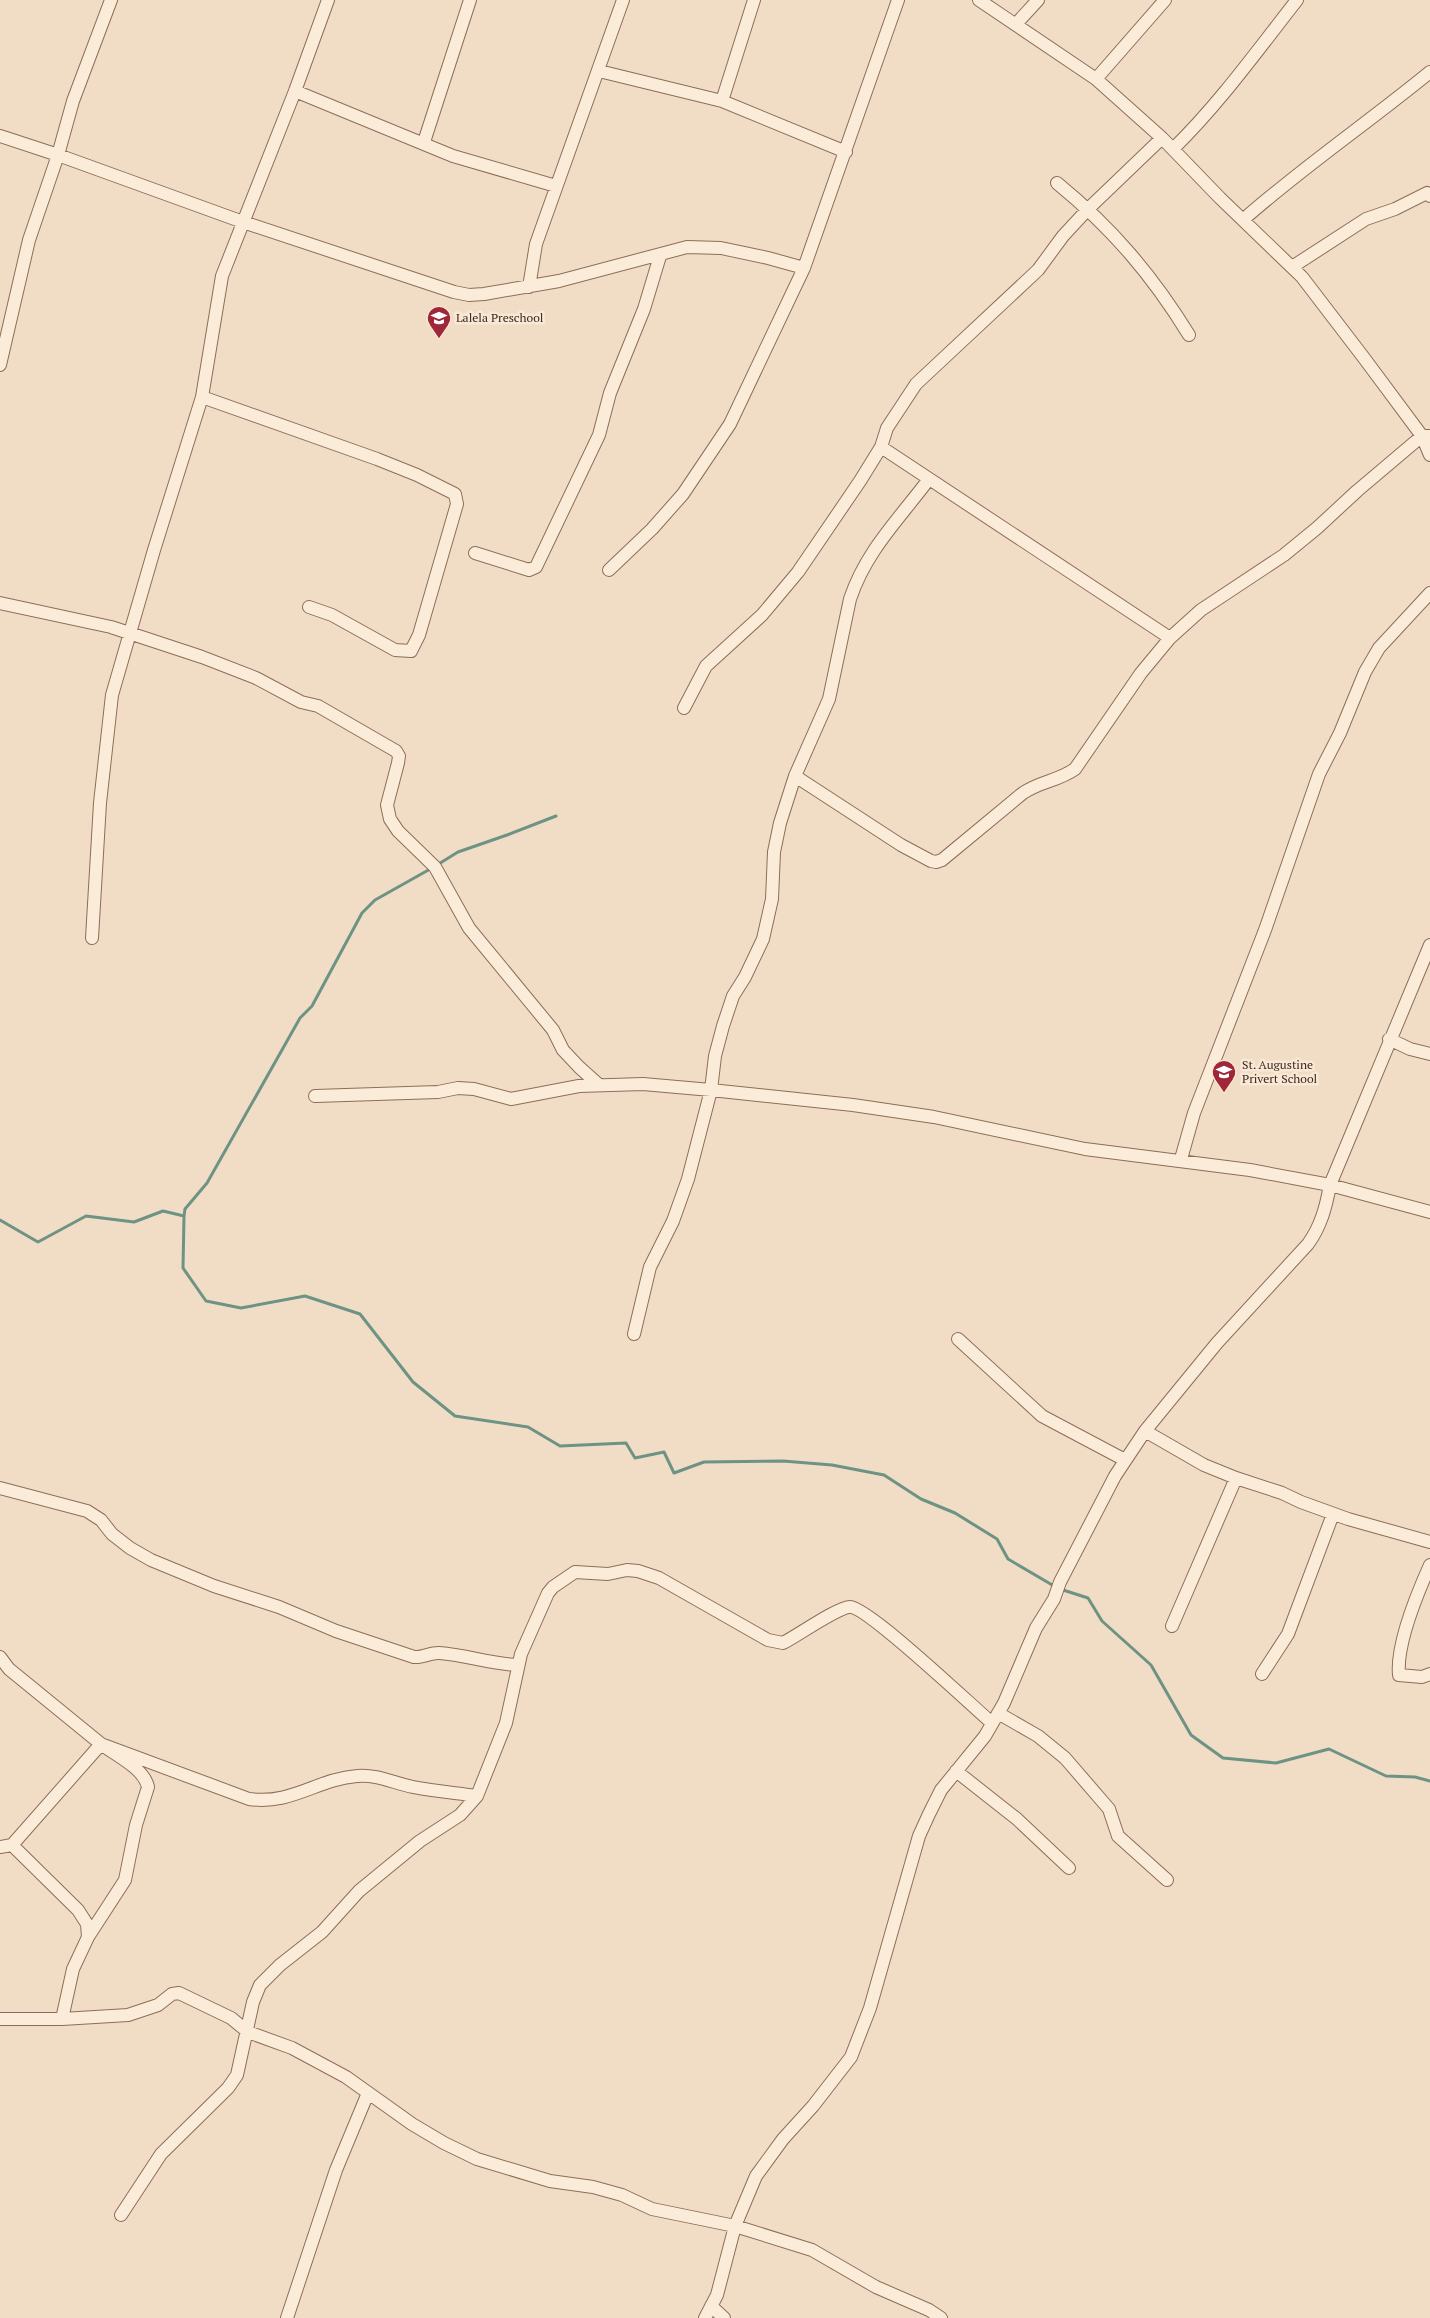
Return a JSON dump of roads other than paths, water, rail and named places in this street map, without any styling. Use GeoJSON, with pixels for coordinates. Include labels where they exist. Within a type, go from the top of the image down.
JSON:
{"type":"FeatureCollection","features":[{"type":"Feature","properties":{"kind":"street"},"geometry":{"type":"LineString","coordinates":[[0,365],[29,240],[58,155],[73,101],[111,0]]}},
{"type":"Feature","properties":{"kind":"street"},"geometry":{"type":"LineString","coordinates":[[92,938],[100,803],[112,696],[154,550],[202,397],[222,276],[295,91],[328,0]]}},
{"type":"Feature","properties":{"kind":"street"},"geometry":{"type":"LineString","coordinates":[[424,142],[470,0]]}},
{"type":"Feature","properties":{"kind":"street"},"geometry":{"type":"LineString","coordinates":[[529,287],[536,244],[556,186],[566,166],[624,0]]}},
{"type":"Feature","properties":{"kind":"street"},"geometry":{"type":"LineString","coordinates":[[722,101],[754,0]]}},
{"type":"Feature","properties":{"kind":"street"},"geometry":{"type":"LineString","coordinates":[[609,570],[652,529],[683,494],[730,424],[804,268],[898,0]]}},
{"type":"Feature","properties":{"kind":"street"},"geometry":{"type":"LineString","coordinates":[[978,0],[1096,78],[1162,138],[1220,198],[1292,267],[1426,436],[1430,456]]}},
{"type":"Feature","properties":{"kind":"street"},"geometry":{"type":"LineString","coordinates":[[1016,24],[1038,0]]}},
{"type":"Feature","properties":{"kind":"street"},"geometry":{"type":"LineString","coordinates":[[1096,78],[1165,0]]}},
{"type":"Feature","properties":{"kind":"street"},"geometry":{"type":"LineString","coordinates":[[1173,149],[1191,132],[1297,0]]}},
{"type":"Feature","properties":{"kind":"street"},"geometry":{"type":"LineString","coordinates":[[599,71],[722,101],[846,152]]}},
{"type":"Feature","properties":{"kind":"street"},"geometry":{"type":"LineString","coordinates":[[1244,219],[1288,181],[1347,138],[1430,72]]}},
{"type":"Feature","properties":{"kind":"street"},"geometry":{"type":"LineString","coordinates":[[295,91],[376,125],[424,142],[453,156],[556,186]]}},
{"type":"Feature","properties":{"kind":"street"},"geometry":{"type":"LineString","coordinates":[[0,136],[243,222],[454,292],[477,294],[529,287],[660,256],[687,247],[721,248],[804,268]]}},
{"type":"Feature","properties":{"kind":"street"},"geometry":{"type":"LineString","coordinates":[[684,708],[706,666],[762,615],[798,572],[881,447],[887,428],[916,384],[1038,270],[1063,236],[1088,209],[1162,138]]}},
{"type":"Feature","properties":{"kind":"street"},"geometry":{"type":"LineString","coordinates":[[1057,183],[1088,209],[1145,270],[1189,335]]}},
{"type":"Feature","properties":{"kind":"street"},"geometry":{"type":"LineString","coordinates":[[1292,267],[1366,219],[1395,209],[1429,193]]}},
{"type":"Feature","properties":{"kind":"street"},"geometry":{"type":"LineString","coordinates":[[475,553],[529,570],[536,567],[599,435],[610,393],[644,309],[660,256]]}},
{"type":"Feature","properties":{"kind":"street"},"geometry":{"type":"LineString","coordinates":[[202,397],[377,459],[417,475],[455,494],[457,504],[419,634],[411,652],[395,650],[332,615],[309,607]]}},
{"type":"Feature","properties":{"kind":"street"},"geometry":{"type":"LineString","coordinates":[[795,776],[901,845],[931,861],[942,860],[1036,784],[1066,775],[1075,769],[1141,673],[1170,638],[1202,610],[1284,555],[1357,491],[1426,436]]}},
{"type":"Feature","properties":{"kind":"street"},"geometry":{"type":"LineString","coordinates":[[881,447],[1170,638]]}},
{"type":"Feature","properties":{"kind":"street"},"geometry":{"type":"LineString","coordinates":[[634,1334],[645,1281],[660,1244],[673,1221],[688,1179],[710,1090],[715,1056],[733,996],[763,940],[772,899],[774,852],[779,830],[795,776],[829,699],[850,599],[861,570],[880,540],[894,525],[929,479]]}},
{"type":"Feature","properties":{"kind":"street"},"geometry":{"type":"LineString","coordinates":[[1181,1160],[1194,1113],[1265,930],[1319,774],[1340,733],[1365,672],[1379,648],[1430,593]]}},
{"type":"Feature","properties":{"kind":"street"},"geometry":{"type":"LineString","coordinates":[[0,603],[131,633],[256,678],[301,702],[318,706],[396,751],[399,756],[398,763],[387,805],[390,819],[435,867],[469,928],[552,1030],[563,1050],[599,1085]]}},
{"type":"Feature","properties":{"kind":"street"},"geometry":{"type":"LineString","coordinates":[[704,2318],[723,2280],[727,2253],[735,2226],[756,2176],[783,2139],[813,2106],[851,2057],[872,1998],[919,1836],[941,1790],[984,1736],[995,1718],[1036,1628],[1054,1599],[1060,1582],[1115,1476],[1144,1431],[1234,1323],[1308,1244],[1318,1230],[1325,1212],[1330,1185],[1430,945]]}},
{"type":"Feature","properties":{"kind":"street"},"geometry":{"type":"LineString","coordinates":[[1390,1039],[1410,1050],[1430,1054]]}},
{"type":"Feature","properties":{"kind":"street"},"geometry":{"type":"LineString","coordinates":[[315,1096],[438,1092],[458,1088],[474,1089],[511,1099],[579,1086],[643,1084],[710,1090],[853,1105],[925,1115],[1085,1149],[1250,1170],[1330,1185],[1430,1212]]}},
{"type":"Feature","properties":{"kind":"street"},"geometry":{"type":"LineString","coordinates":[[958,1339],[1042,1416],[1126,1460]]}},
{"type":"Feature","properties":{"kind":"street"},"geometry":{"type":"LineString","coordinates":[[1144,1431],[1204,1465],[1236,1478],[1282,1493],[1333,1514],[1430,1542]]}},
{"type":"Feature","properties":{"kind":"street"},"geometry":{"type":"LineString","coordinates":[[1172,1626],[1236,1478]]}},
{"type":"Feature","properties":{"kind":"street"},"geometry":{"type":"LineString","coordinates":[[0,1488],[87,1511],[101,1520],[112,1534],[130,1548],[151,1560],[214,1586],[279,1606],[336,1631],[414,1657],[421,1658],[440,1653],[493,1664],[518,1665]]}},
{"type":"Feature","properties":{"kind":"street"},"geometry":{"type":"LineString","coordinates":[[1262,1674],[1288,1634],[1333,1514]]}},
{"type":"Feature","properties":{"kind":"street"},"geometry":{"type":"LineString","coordinates":[[1430,1565],[1408,1626],[1398,1662],[1399,1675],[1422,1677],[1430,1674]]}},
{"type":"Feature","properties":{"kind":"street"},"geometry":{"type":"LineString","coordinates":[[121,2215],[161,2154],[228,2088],[237,2074],[248,2032],[253,2002],[260,1986],[280,1965],[322,1932],[360,1891],[420,1841],[460,1815],[477,1796],[506,1723],[518,1665],[548,1593],[562,1578],[575,1572],[608,1574],[627,1570],[638,1571],[659,1578],[744,1628],[777,1643],[783,1643],[844,1608],[856,1608],[884,1628],[995,1718],[1038,1736],[1065,1758],[1109,1809],[1118,1836],[1167,1880]]}},
{"type":"Feature","properties":{"kind":"street"},"geometry":{"type":"LineString","coordinates":[[0,1657],[9,1669],[101,1744],[142,1774],[148,1787],[136,1825],[125,1880],[88,1937],[73,1969],[62,2019]]}},
{"type":"Feature","properties":{"kind":"street"},"geometry":{"type":"LineString","coordinates":[[101,1744],[249,1799],[279,1800],[332,1781],[357,1776],[374,1777],[413,1787],[477,1796]]}},
{"type":"Feature","properties":{"kind":"street"},"geometry":{"type":"LineString","coordinates":[[88,1937],[87,1924],[78,1910],[6,1846],[101,1744]]}},
{"type":"Feature","properties":{"kind":"street"},"geometry":{"type":"LineString","coordinates":[[956,1771],[1017,1819],[1069,1868]]}},
{"type":"Feature","properties":{"kind":"street"},"geometry":{"type":"LineString","coordinates":[[0,2019],[62,2019],[128,2015],[158,2006],[172,1994],[179,1993],[231,2018],[248,2032],[292,2048],[346,2077],[436,2138],[477,2159],[550,2180],[593,2187],[614,2193],[652,2209],[735,2226],[812,2250],[876,2287],[929,2310],[941,2318]]}},
{"type":"Feature","properties":{"kind":"street"},"geometry":{"type":"LineString","coordinates":[[287,2318],[336,2170],[368,2093]]}},
{"type":"Feature","properties":{"kind":"street"},"geometry":{"type":"LineString","coordinates":[[711,2306],[724,2318]]}},
{"type":"Feature","properties":{"kind":"waterway"},"geometry":{"type":"LineString","coordinates":[[437,865],[458,852],[556,816]]}},
{"type":"Feature","properties":{"kind":"waterway"},"geometry":{"type":"LineString","coordinates":[[184,1216],[185,1209],[207,1183],[300,1018],[312,1006],[362,913],[375,900],[432,868]]}},
{"type":"Feature","properties":{"kind":"waterway"},"geometry":{"type":"LineString","coordinates":[[0,1220],[38,1242],[86,1216],[134,1222],[163,1211],[184,1216],[183,1268],[206,1301],[241,1308],[305,1296],[360,1314],[413,1382],[455,1416],[528,1427],[560,1446],[626,1443],[635,1458],[664,1452],[674,1473],[704,1462],[783,1461],[832,1465],[884,1475],[921,1499],[955,1513],[997,1539],[1008,1559],[1054,1586]]}},
{"type":"Feature","properties":{"kind":"waterway"},"geometry":{"type":"LineString","coordinates":[[1060,1589],[1088,1598],[1102,1621],[1151,1665],[1191,1735],[1223,1758],[1276,1763],[1329,1749],[1386,1776],[1415,1777],[1430,1781]]}},
{"type":"Feature","properties":{"kind":"place","name":"Lalela Preschool"},"geometry":{"type":"Point","coordinates":[439,339]}},
{"type":"Feature","properties":{"kind":"place","name":"St. Augustine Privert School"},"geometry":{"type":"Point","coordinates":[1224,1093]}}]}
